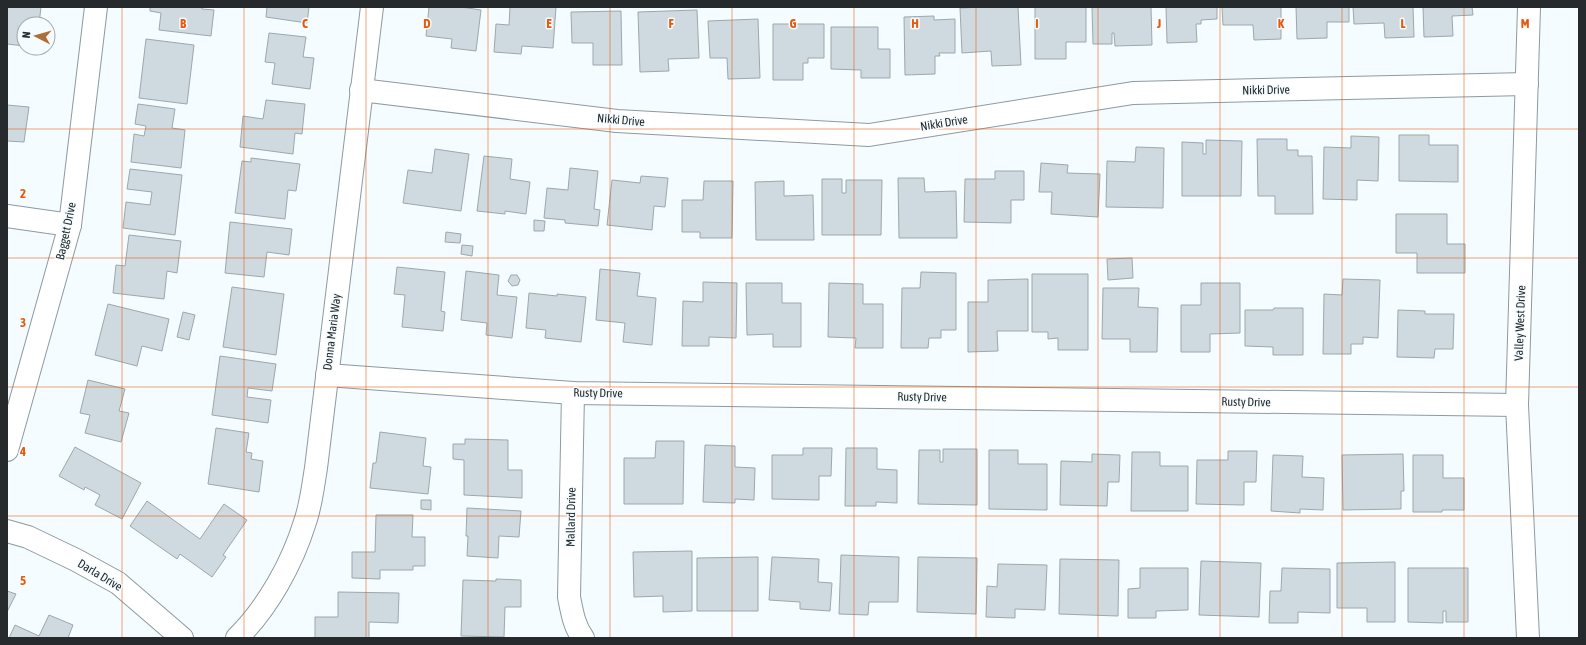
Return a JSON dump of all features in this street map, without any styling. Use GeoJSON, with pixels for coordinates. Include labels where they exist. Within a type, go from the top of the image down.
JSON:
{"type":"FeatureCollection","features":[{"type":"Feature","properties":{"kind":"street","name":"Baggett Drive"},"geometry":{"type":"LineString","coordinates":[[7,450],[70,225],[96,7]]}},
{"type":"Feature","properties":{"kind":"street","name":"Donna Maria Way"},"geometry":{"type":"LineString","coordinates":[[237,638],[254,618],[273,591],[296,548],[306,521],[316,468],[372,7]]}},
{"type":"Feature","properties":{"kind":"street","name":"Valley West Drive"},"geometry":{"type":"LineString","coordinates":[[1528,638],[1517,406],[1529,7]]}},
{"type":"Feature","properties":{"kind":"street","name":"Nikki Drive"},"geometry":{"type":"LineString","coordinates":[[361,90],[618,121],[870,135],[1133,93],[1527,84]]}},
{"type":"Feature","properties":{"kind":"street"},"geometry":{"type":"LineString","coordinates":[[7,216],[70,225]]}},
{"type":"Feature","properties":{"kind":"street","name":"Rusty Drive"},"geometry":{"type":"LineString","coordinates":[[327,375],[573,393],[1517,406]]}},
{"type":"Feature","properties":{"kind":"street","name":"Mallard Drive"},"geometry":{"type":"LineString","coordinates":[[573,393],[569,597],[577,630],[583,638]]}},
{"type":"Feature","properties":{"kind":"street","name":"Darla Drive"},"geometry":{"type":"LineString","coordinates":[[7,531],[28,537],[76,560],[118,583],[182,638]]}},
{"type":"Feature","properties":{"kind":"building"},"geometry":{"type":"Polygon","coordinates":[[[7,7],[41,7],[40,16],[16,16],[16,45],[7,44],[7,7]]]}},
{"type":"Feature","properties":{"kind":"building"},"geometry":{"type":"Polygon","coordinates":[[[150,7],[202,7],[202,9],[214,10],[211,36],[159,30],[161,13],[150,11],[150,7]]]}},
{"type":"Feature","properties":{"kind":"building"},"geometry":{"type":"Polygon","coordinates":[[[267,7],[309,7],[307,23],[266,17],[267,7]]]}},
{"type":"Feature","properties":{"kind":"building"},"geometry":{"type":"Polygon","coordinates":[[[429,7],[461,7],[481,10],[476,51],[451,48],[452,39],[426,36],[429,7]]]}},
{"type":"Feature","properties":{"kind":"building"},"geometry":{"type":"Polygon","coordinates":[[[510,7],[556,7],[553,48],[522,46],[521,54],[494,52],[496,24],[509,25],[510,7]]]}},
{"type":"Feature","properties":{"kind":"building"},"geometry":{"type":"Polygon","coordinates":[[[1018,7],[1021,65],[992,66],[991,51],[962,53],[960,8],[1018,7]]]}},
{"type":"Feature","properties":{"kind":"building"},"geometry":{"type":"Polygon","coordinates":[[[1035,7],[1086,7],[1086,42],[1066,42],[1066,59],[1035,59],[1035,7]]]}},
{"type":"Feature","properties":{"kind":"building"},"geometry":{"type":"Polygon","coordinates":[[[1092,7],[1151,7],[1152,45],[1115,46],[1114,33],[1112,33],[1112,44],[1093,44],[1092,7]]]}},
{"type":"Feature","properties":{"kind":"building"},"geometry":{"type":"Polygon","coordinates":[[[1166,7],[1217,7],[1217,19],[1201,20],[1201,24],[1196,24],[1197,42],[1167,43],[1166,7]]]}},
{"type":"Feature","properties":{"kind":"building"},"geometry":{"type":"Polygon","coordinates":[[[1222,7],[1281,7],[1281,39],[1254,40],[1253,25],[1223,25],[1222,7]]]}},
{"type":"Feature","properties":{"kind":"building"},"geometry":{"type":"Polygon","coordinates":[[[1296,7],[1349,7],[1349,22],[1327,22],[1327,38],[1297,39],[1296,7]]]}},
{"type":"Feature","properties":{"kind":"building"},"geometry":{"type":"Polygon","coordinates":[[[1353,7],[1413,7],[1414,37],[1385,38],[1384,23],[1354,24],[1353,7]]]}},
{"type":"Feature","properties":{"kind":"building"},"geometry":{"type":"Polygon","coordinates":[[[1423,7],[1472,7],[1473,15],[1452,16],[1453,36],[1424,37],[1423,7]]]}},
{"type":"Feature","properties":{"kind":"building"},"geometry":{"type":"Polygon","coordinates":[[[697,10],[699,58],[668,59],[669,71],[640,72],[638,12],[697,10]]]}},
{"type":"Feature","properties":{"kind":"building"},"geometry":{"type":"Polygon","coordinates":[[[621,11],[622,65],[593,65],[593,43],[572,43],[571,12],[621,11]]]}},
{"type":"Feature","properties":{"kind":"building"},"geometry":{"type":"Polygon","coordinates":[[[934,16],[934,20],[955,19],[955,53],[939,53],[940,56],[935,56],[935,74],[905,75],[904,17],[934,16]]]}},
{"type":"Feature","properties":{"kind":"building"},"geometry":{"type":"Polygon","coordinates":[[[758,19],[760,78],[728,79],[727,58],[710,58],[708,21],[758,19]]]}},
{"type":"Feature","properties":{"kind":"building"},"geometry":{"type":"Polygon","coordinates":[[[773,24],[824,24],[824,58],[808,58],[808,63],[803,63],[803,80],[773,80],[773,24]]]}},
{"type":"Feature","properties":{"kind":"building"},"geometry":{"type":"Polygon","coordinates":[[[831,27],[878,27],[878,49],[890,49],[890,78],[861,78],[861,70],[831,69],[831,27]]]}},
{"type":"Feature","properties":{"kind":"building"},"geometry":{"type":"Polygon","coordinates":[[[269,33],[306,37],[303,57],[314,58],[310,89],[272,84],[275,63],[265,62],[269,33]]]}},
{"type":"Feature","properties":{"kind":"building"},"geometry":{"type":"Polygon","coordinates":[[[146,39],[194,45],[187,104],[139,98],[146,39]]]}},
{"type":"Feature","properties":{"kind":"building"},"geometry":{"type":"Polygon","coordinates":[[[266,100],[305,104],[302,134],[295,133],[293,154],[240,147],[243,116],[263,119],[266,100]]]}},
{"type":"Feature","properties":{"kind":"building"},"geometry":{"type":"Polygon","coordinates":[[[138,104],[175,109],[172,128],[185,130],[181,168],[131,162],[134,134],[144,136],[146,126],[135,124],[138,104]]]}},
{"type":"Feature","properties":{"kind":"building"},"geometry":{"type":"Polygon","coordinates":[[[7,105],[29,107],[24,142],[7,141],[7,105]]]}},
{"type":"Feature","properties":{"kind":"building"},"geometry":{"type":"Polygon","coordinates":[[[1399,135],[1429,135],[1429,145],[1458,145],[1458,182],[1399,181],[1399,135]]]}},
{"type":"Feature","properties":{"kind":"building"},"geometry":{"type":"Polygon","coordinates":[[[1351,136],[1379,137],[1378,181],[1357,180],[1357,200],[1323,199],[1324,147],[1351,148],[1351,136]]]}},
{"type":"Feature","properties":{"kind":"building"},"geometry":{"type":"Polygon","coordinates":[[[1257,139],[1287,139],[1287,150],[1298,150],[1298,156],[1312,156],[1313,214],[1275,214],[1275,196],[1258,196],[1257,139]]]}},
{"type":"Feature","properties":{"kind":"building"},"geometry":{"type":"Polygon","coordinates":[[[1206,140],[1242,141],[1241,196],[1182,196],[1182,142],[1203,143],[1203,154],[1206,154],[1206,140]]]}},
{"type":"Feature","properties":{"kind":"building"},"geometry":{"type":"Polygon","coordinates":[[[1136,147],[1164,148],[1163,208],[1106,207],[1107,161],[1135,162],[1136,147]]]}},
{"type":"Feature","properties":{"kind":"building"},"geometry":{"type":"Polygon","coordinates":[[[435,149],[469,154],[461,211],[403,203],[408,170],[432,173],[435,149]]]}},
{"type":"Feature","properties":{"kind":"building"},"geometry":{"type":"Polygon","coordinates":[[[484,156],[512,159],[510,179],[530,182],[526,214],[505,211],[505,214],[477,211],[484,156]]]}},
{"type":"Feature","properties":{"kind":"building"},"geometry":{"type":"Polygon","coordinates":[[[251,158],[300,164],[296,191],[288,190],[285,219],[235,213],[242,161],[251,162],[251,158]]]}},
{"type":"Feature","properties":{"kind":"building"},"geometry":{"type":"Polygon","coordinates":[[[1041,163],[1068,165],[1067,173],[1100,174],[1098,217],[1051,214],[1052,192],[1039,192],[1041,163]]]}},
{"type":"Feature","properties":{"kind":"building"},"geometry":{"type":"Polygon","coordinates":[[[570,168],[598,171],[594,209],[600,210],[598,226],[565,223],[565,220],[544,218],[547,188],[568,190],[570,168]]]}},
{"type":"Feature","properties":{"kind":"building"},"geometry":{"type":"Polygon","coordinates":[[[130,169],[182,175],[175,235],[123,228],[126,202],[150,205],[152,192],[127,189],[130,169]]]}},
{"type":"Feature","properties":{"kind":"building"},"geometry":{"type":"Polygon","coordinates":[[[995,171],[1024,171],[1024,200],[1011,200],[1011,223],[964,222],[965,179],[995,179],[995,171]]]}},
{"type":"Feature","properties":{"kind":"building"},"geometry":{"type":"Polygon","coordinates":[[[641,176],[668,178],[665,207],[654,206],[652,230],[607,225],[612,180],[640,183],[641,176]]]}},
{"type":"Feature","properties":{"kind":"building"},"geometry":{"type":"Polygon","coordinates":[[[898,178],[924,178],[925,192],[956,191],[957,238],[899,238],[898,178]]]}},
{"type":"Feature","properties":{"kind":"building"},"geometry":{"type":"Polygon","coordinates":[[[822,179],[842,179],[842,193],[846,193],[846,180],[882,180],[881,235],[822,235],[822,179]]]}},
{"type":"Feature","properties":{"kind":"building"},"geometry":{"type":"Polygon","coordinates":[[[704,181],[733,181],[732,238],[700,238],[700,232],[682,232],[682,200],[703,200],[704,181]]]}},
{"type":"Feature","properties":{"kind":"building"},"geometry":{"type":"Polygon","coordinates":[[[784,181],[784,196],[813,195],[814,240],[756,240],[755,182],[784,181]]]}},
{"type":"Feature","properties":{"kind":"building"},"geometry":{"type":"Polygon","coordinates":[[[1396,214],[1447,214],[1447,244],[1465,244],[1465,273],[1417,273],[1417,253],[1396,253],[1396,214]]]}},
{"type":"Feature","properties":{"kind":"building"},"geometry":{"type":"Polygon","coordinates":[[[534,220],[545,221],[544,231],[534,231],[534,220]]]}},
{"type":"Feature","properties":{"kind":"building"},"geometry":{"type":"Polygon","coordinates":[[[230,222],[292,229],[289,255],[267,252],[264,277],[225,273],[230,222]]]}},
{"type":"Feature","properties":{"kind":"building"},"geometry":{"type":"Polygon","coordinates":[[[446,232],[461,234],[460,243],[445,242],[446,232]]]}},
{"type":"Feature","properties":{"kind":"building"},"geometry":{"type":"Polygon","coordinates":[[[129,235],[181,241],[177,273],[167,271],[164,299],[113,293],[116,265],[125,266],[129,235]]]}},
{"type":"Feature","properties":{"kind":"building"},"geometry":{"type":"Polygon","coordinates":[[[462,245],[473,246],[472,256],[461,254],[462,245]]]}},
{"type":"Feature","properties":{"kind":"building"},"geometry":{"type":"Polygon","coordinates":[[[1132,258],[1133,278],[1108,280],[1107,259],[1132,258]]]}},
{"type":"Feature","properties":{"kind":"building"},"geometry":{"type":"Polygon","coordinates":[[[397,267],[445,272],[441,311],[445,312],[443,331],[402,327],[405,295],[394,294],[397,267]]]}},
{"type":"Feature","properties":{"kind":"building"},"geometry":{"type":"Polygon","coordinates":[[[600,269],[640,273],[637,296],[656,298],[652,345],[623,342],[625,323],[596,320],[600,269]]]}},
{"type":"Feature","properties":{"kind":"building"},"geometry":{"type":"Polygon","coordinates":[[[466,271],[499,275],[497,295],[517,297],[512,338],[486,335],[487,323],[461,320],[466,271]]]}},
{"type":"Feature","properties":{"kind":"building"},"geometry":{"type":"Polygon","coordinates":[[[921,272],[956,273],[956,330],[941,330],[941,338],[929,338],[928,348],[901,348],[902,288],[920,288],[921,272]]]}},
{"type":"Feature","properties":{"kind":"building"},"geometry":{"type":"Polygon","coordinates":[[[1032,274],[1088,274],[1088,350],[1058,350],[1058,338],[1048,339],[1048,332],[1032,332],[1032,274]]]}},
{"type":"Feature","properties":{"kind":"building"},"geometry":{"type":"Polygon","coordinates":[[[511,275],[517,275],[520,280],[518,285],[512,286],[508,281],[511,275]]]}},
{"type":"Feature","properties":{"kind":"building"},"geometry":{"type":"Polygon","coordinates":[[[1028,279],[1028,331],[997,331],[998,351],[968,352],[968,302],[988,302],[988,280],[1028,279]]]}},
{"type":"Feature","properties":{"kind":"building"},"geometry":{"type":"Polygon","coordinates":[[[1343,279],[1380,280],[1378,338],[1363,337],[1363,344],[1351,344],[1351,354],[1323,354],[1324,294],[1342,295],[1343,279]]]}},
{"type":"Feature","properties":{"kind":"building"},"geometry":{"type":"Polygon","coordinates":[[[703,282],[737,283],[736,338],[709,337],[709,346],[682,346],[683,301],[703,302],[703,282]]]}},
{"type":"Feature","properties":{"kind":"building"},"geometry":{"type":"Polygon","coordinates":[[[746,283],[782,283],[782,303],[801,303],[801,347],[773,347],[773,334],[747,335],[746,283]]]}},
{"type":"Feature","properties":{"kind":"building"},"geometry":{"type":"Polygon","coordinates":[[[829,283],[863,284],[863,304],[883,304],[883,348],[855,348],[856,338],[828,337],[829,283]]]}},
{"type":"Feature","properties":{"kind":"building"},"geometry":{"type":"Polygon","coordinates":[[[1201,283],[1240,283],[1240,333],[1210,334],[1210,352],[1181,352],[1181,305],[1201,305],[1201,283]]]}},
{"type":"Feature","properties":{"kind":"building"},"geometry":{"type":"Polygon","coordinates":[[[232,287],[284,294],[276,355],[223,347],[232,287]]]}},
{"type":"Feature","properties":{"kind":"building"},"geometry":{"type":"Polygon","coordinates":[[[1103,288],[1139,288],[1138,307],[1158,308],[1157,352],[1130,352],[1130,339],[1102,339],[1103,288]]]}},
{"type":"Feature","properties":{"kind":"building"},"geometry":{"type":"Polygon","coordinates":[[[529,293],[586,297],[581,342],[545,338],[546,330],[526,328],[529,293]]]}},
{"type":"Feature","properties":{"kind":"building"},"geometry":{"type":"Polygon","coordinates":[[[108,304],[169,319],[162,351],[142,346],[137,366],[95,355],[108,304]]]}},
{"type":"Feature","properties":{"kind":"building"},"geometry":{"type":"Polygon","coordinates":[[[1274,308],[1303,308],[1303,355],[1273,355],[1273,347],[1245,346],[1245,310],[1273,310],[1274,308]]]}},
{"type":"Feature","properties":{"kind":"building"},"geometry":{"type":"Polygon","coordinates":[[[1398,310],[1425,311],[1425,314],[1454,314],[1453,349],[1435,349],[1434,358],[1397,357],[1398,310]]]}},
{"type":"Feature","properties":{"kind":"building"},"geometry":{"type":"Polygon","coordinates":[[[183,312],[195,315],[189,340],[177,337],[183,312]]]}},
{"type":"Feature","properties":{"kind":"building"},"geometry":{"type":"Polygon","coordinates":[[[220,356],[276,364],[272,391],[248,388],[247,397],[271,400],[268,423],[212,415],[220,356]]]}},
{"type":"Feature","properties":{"kind":"building"},"geometry":{"type":"Polygon","coordinates":[[[88,380],[125,389],[119,411],[129,413],[121,442],[85,433],[90,415],[80,413],[88,380]]]}},
{"type":"Feature","properties":{"kind":"building"},"geometry":{"type":"Polygon","coordinates":[[[216,428],[249,433],[246,452],[252,453],[251,459],[263,461],[259,492],[208,484],[216,428]]]}},
{"type":"Feature","properties":{"kind":"building"},"geometry":{"type":"Polygon","coordinates":[[[380,432],[426,438],[423,466],[431,467],[428,494],[370,488],[373,463],[376,463],[380,432]]]}},
{"type":"Feature","properties":{"kind":"building"},"geometry":{"type":"Polygon","coordinates":[[[465,439],[508,440],[508,470],[522,470],[522,498],[464,495],[464,460],[453,459],[453,444],[465,444],[465,439]]]}},
{"type":"Feature","properties":{"kind":"building"},"geometry":{"type":"Polygon","coordinates":[[[656,441],[684,441],[683,504],[624,504],[624,458],[655,458],[656,441]]]}},
{"type":"Feature","properties":{"kind":"building"},"geometry":{"type":"Polygon","coordinates":[[[705,445],[735,446],[735,467],[755,468],[754,500],[735,499],[735,503],[703,502],[705,445]]]}},
{"type":"Feature","properties":{"kind":"building"},"geometry":{"type":"Polygon","coordinates":[[[75,447],[141,483],[122,519],[95,505],[100,495],[85,487],[84,490],[59,476],[75,447]]]}},
{"type":"Feature","properties":{"kind":"building"},"geometry":{"type":"Polygon","coordinates":[[[803,448],[832,448],[831,476],[819,476],[819,500],[772,499],[772,455],[803,455],[803,448]]]}},
{"type":"Feature","properties":{"kind":"building"},"geometry":{"type":"Polygon","coordinates":[[[846,448],[877,448],[877,469],[897,470],[897,503],[876,502],[876,506],[845,506],[846,448]]]}},
{"type":"Feature","properties":{"kind":"building"},"geometry":{"type":"Polygon","coordinates":[[[943,449],[977,449],[977,505],[918,504],[919,450],[940,450],[940,462],[943,462],[943,449]]]}},
{"type":"Feature","properties":{"kind":"building"},"geometry":{"type":"Polygon","coordinates":[[[989,450],[1018,450],[1018,464],[1047,464],[1047,510],[989,509],[989,450]]]}},
{"type":"Feature","properties":{"kind":"building"},"geometry":{"type":"Polygon","coordinates":[[[1228,451],[1257,451],[1256,482],[1244,482],[1244,505],[1196,504],[1197,460],[1228,460],[1228,451]]]}},
{"type":"Feature","properties":{"kind":"building"},"geometry":{"type":"Polygon","coordinates":[[[1132,452],[1160,452],[1160,466],[1188,466],[1188,511],[1131,511],[1132,452]]]}},
{"type":"Feature","properties":{"kind":"building"},"geometry":{"type":"Polygon","coordinates":[[[1092,454],[1120,455],[1119,482],[1108,482],[1107,506],[1060,505],[1061,461],[1092,462],[1092,454]]]}},
{"type":"Feature","properties":{"kind":"building"},"geometry":{"type":"Polygon","coordinates":[[[1403,454],[1404,491],[1401,491],[1401,509],[1343,510],[1342,455],[1403,454]]]}},
{"type":"Feature","properties":{"kind":"building"},"geometry":{"type":"Polygon","coordinates":[[[1273,455],[1303,456],[1302,477],[1324,478],[1323,510],[1300,509],[1300,513],[1271,511],[1273,455]]]}},
{"type":"Feature","properties":{"kind":"building"},"geometry":{"type":"Polygon","coordinates":[[[1413,455],[1443,455],[1443,478],[1464,478],[1464,510],[1413,512],[1413,455]]]}},
{"type":"Feature","properties":{"kind":"building"},"geometry":{"type":"Polygon","coordinates":[[[421,500],[431,500],[431,510],[421,509],[421,500]]]}},
{"type":"Feature","properties":{"kind":"building"},"geometry":{"type":"Polygon","coordinates":[[[147,501],[200,539],[224,504],[247,520],[223,555],[226,557],[212,577],[180,554],[177,559],[130,526],[147,501]]]}},
{"type":"Feature","properties":{"kind":"building"},"geometry":{"type":"Polygon","coordinates":[[[467,508],[521,511],[519,537],[499,536],[498,558],[467,556],[467,508]]]}},
{"type":"Feature","properties":{"kind":"building"},"geometry":{"type":"Polygon","coordinates":[[[376,515],[413,515],[412,537],[425,537],[425,566],[413,566],[413,570],[380,570],[380,579],[352,578],[352,552],[375,552],[376,515]]]}},
{"type":"Feature","properties":{"kind":"building"},"geometry":{"type":"Polygon","coordinates":[[[692,551],[692,611],[663,612],[663,596],[634,597],[633,552],[692,551]]]}},
{"type":"Feature","properties":{"kind":"building"},"geometry":{"type":"Polygon","coordinates":[[[841,555],[899,557],[898,602],[869,602],[868,615],[839,614],[841,555]]]}},
{"type":"Feature","properties":{"kind":"building"},"geometry":{"type":"Polygon","coordinates":[[[758,557],[758,611],[697,611],[697,558],[758,557]]]}},
{"type":"Feature","properties":{"kind":"building"},"geometry":{"type":"Polygon","coordinates":[[[772,557],[819,559],[818,582],[832,583],[830,611],[800,609],[800,602],[769,600],[772,557]]]}},
{"type":"Feature","properties":{"kind":"building"},"geometry":{"type":"Polygon","coordinates":[[[918,557],[977,558],[976,614],[917,612],[918,557]]]}},
{"type":"Feature","properties":{"kind":"building"},"geometry":{"type":"Polygon","coordinates":[[[1060,559],[1119,560],[1118,616],[1059,614],[1060,559]]]}},
{"type":"Feature","properties":{"kind":"building"},"geometry":{"type":"Polygon","coordinates":[[[1201,561],[1261,563],[1259,617],[1199,615],[1201,561]]]}},
{"type":"Feature","properties":{"kind":"building"},"geometry":{"type":"Polygon","coordinates":[[[1395,562],[1395,622],[1367,622],[1367,608],[1337,608],[1337,563],[1395,562]]]}},
{"type":"Feature","properties":{"kind":"building"},"geometry":{"type":"Polygon","coordinates":[[[998,564],[1047,565],[1045,610],[1015,609],[1015,618],[986,617],[987,586],[997,587],[998,564]]]}},
{"type":"Feature","properties":{"kind":"building"},"geometry":{"type":"Polygon","coordinates":[[[1140,568],[1188,568],[1188,610],[1156,611],[1156,618],[1128,618],[1128,589],[1140,588],[1140,568]]]}},
{"type":"Feature","properties":{"kind":"building"},"geometry":{"type":"Polygon","coordinates":[[[1282,568],[1330,569],[1330,613],[1298,612],[1298,623],[1269,623],[1270,591],[1281,591],[1282,568]]]}},
{"type":"Feature","properties":{"kind":"building"},"geometry":{"type":"Polygon","coordinates":[[[1408,568],[1468,568],[1468,622],[1446,622],[1446,611],[1443,611],[1443,623],[1408,622],[1408,568]]]}},
{"type":"Feature","properties":{"kind":"building"},"geometry":{"type":"Polygon","coordinates":[[[496,579],[521,580],[521,607],[505,607],[504,637],[461,636],[463,580],[496,581],[496,579]]]}},
{"type":"Feature","properties":{"kind":"building"},"geometry":{"type":"Polygon","coordinates":[[[7,591],[16,594],[7,612],[7,591]]]}},
{"type":"Feature","properties":{"kind":"building"},"geometry":{"type":"Polygon","coordinates":[[[338,592],[399,593],[398,623],[369,622],[369,638],[315,638],[315,617],[338,617],[338,592]]]}},
{"type":"Feature","properties":{"kind":"building"},"geometry":{"type":"Polygon","coordinates":[[[49,615],[73,625],[68,638],[9,638],[15,625],[39,636],[49,615]]]}}]}
